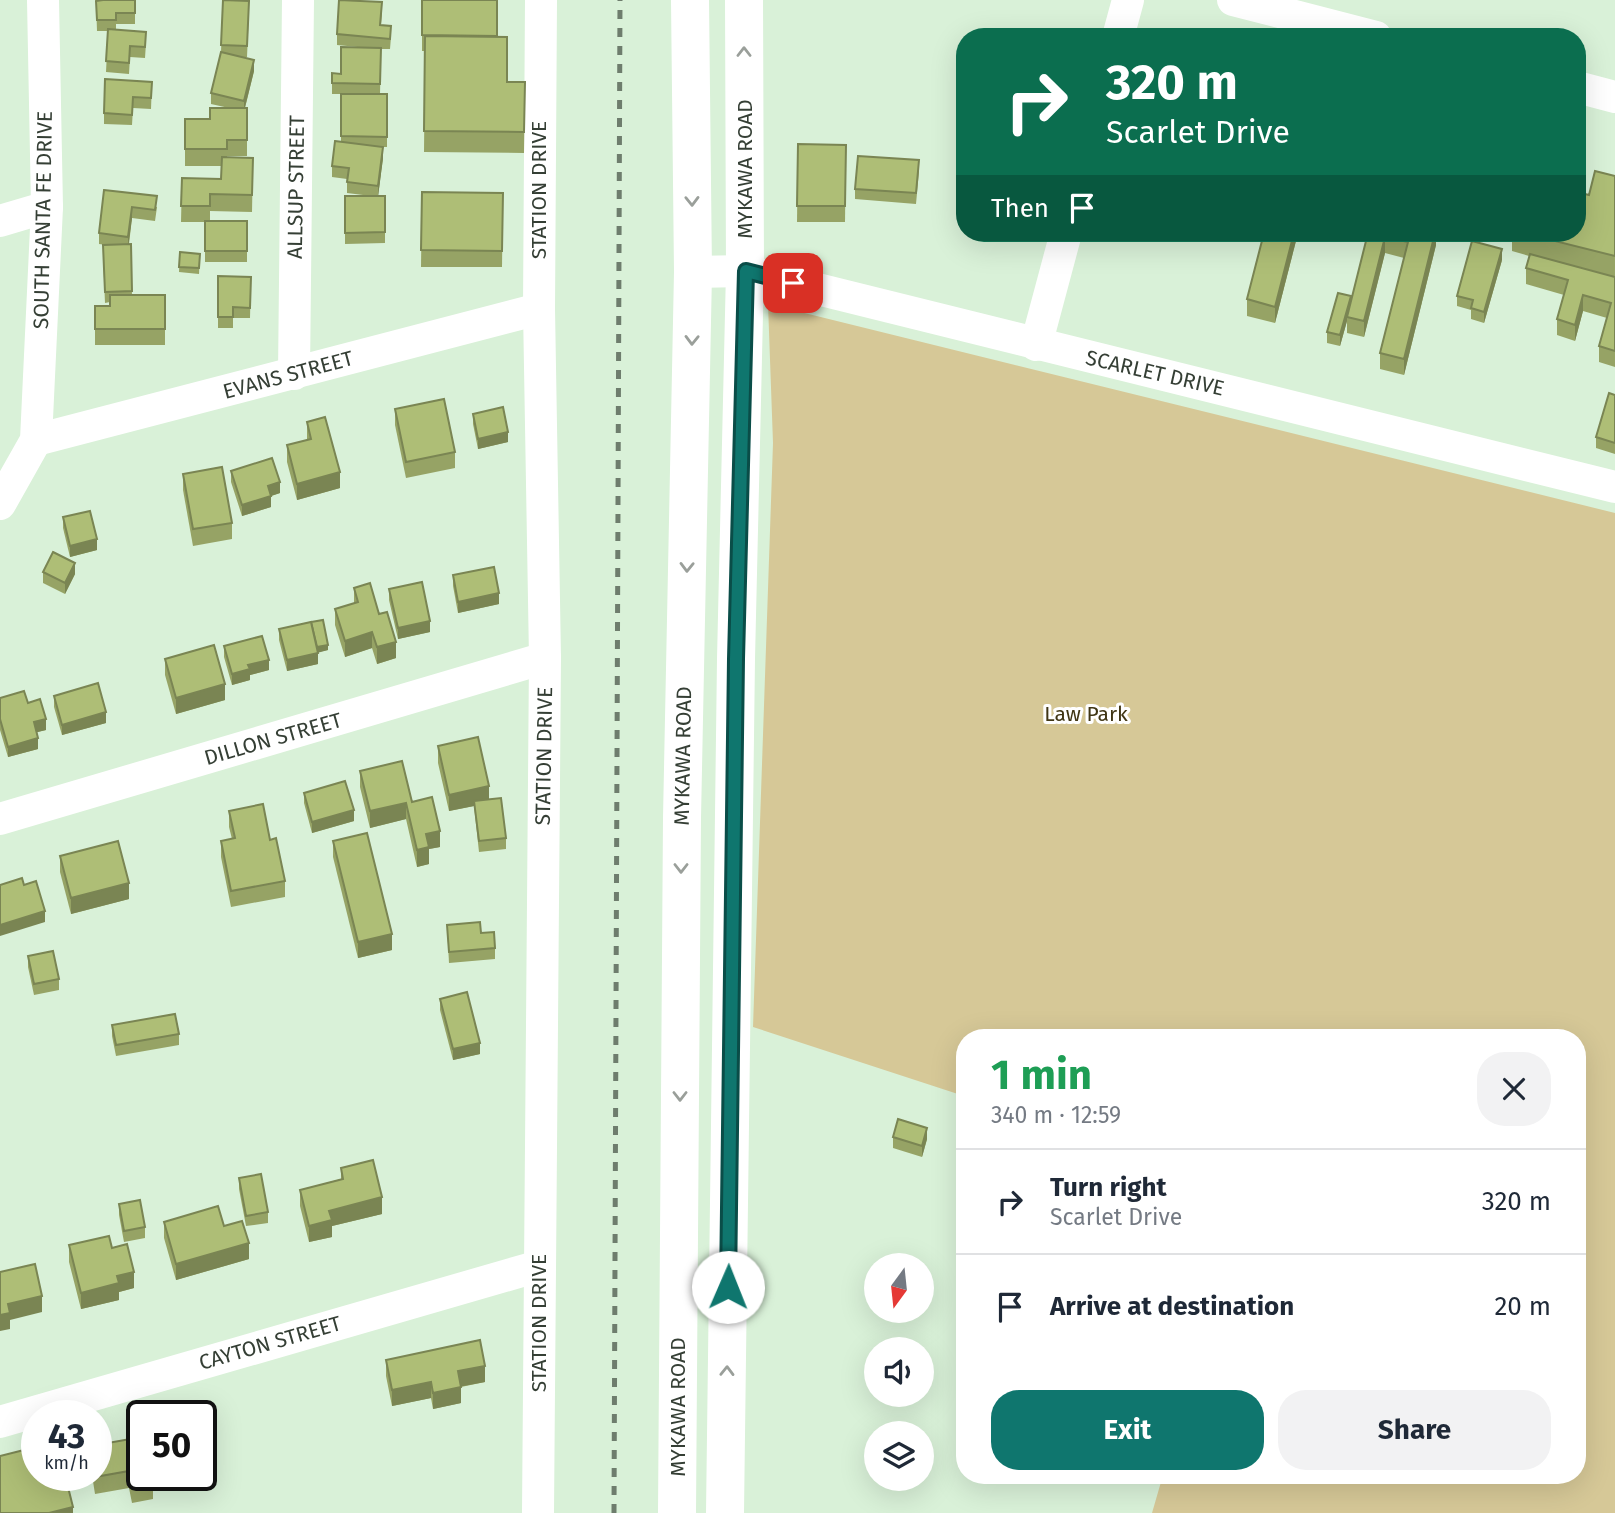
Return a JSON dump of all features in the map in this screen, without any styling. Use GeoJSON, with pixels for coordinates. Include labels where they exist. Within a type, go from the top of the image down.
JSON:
{"type":"FeatureCollection","features":[{"type":"Feature","properties":{"kind":"main road","name":"MYKAWA ROAD"},"geometry":{"type":"LineString","coordinates":[[677,1513],[685,660],[693,272],[690,0]]}},
{"type":"Feature","properties":{"kind":"main road","name":"MYKAWA ROAD"},"geometry":{"type":"LineString","coordinates":[[725,1513],[736,659],[746,271],[744,0]]}},
{"type":"Feature","properties":{"kind":"main road"},"geometry":{"type":"LineString","coordinates":[[685,660],[736,659]]}},
{"type":"Feature","properties":{"kind":"main road"},"geometry":{"type":"LineString","coordinates":[[678,1423],[726,1426]]}},
{"type":"Feature","properties":{"kind":"street","name":"SOUTH SANTA FE DRIVE"},"geometry":{"type":"LineString","coordinates":[[36,440],[47,207],[43,0]]}},
{"type":"Feature","properties":{"kind":"street","name":"ALLSUP STREET"},"geometry":{"type":"LineString","coordinates":[[294,374],[298,0]]}},
{"type":"Feature","properties":{"kind":"street","name":"STATION DRIVE"},"geometry":{"type":"LineString","coordinates":[[538,1513],[545,658],[539,309],[541,0]]}},
{"type":"Feature","properties":{"kind":"street"},"geometry":{"type":"LineString","coordinates":[[1120,28],[1128,0]]}},
{"type":"Feature","properties":{"kind":"street"},"geometry":{"type":"LineString","coordinates":[[1233,0],[1341,28]]}},
{"type":"Feature","properties":{"kind":"street"},"geometry":{"type":"LineString","coordinates":[[1586,90],[1615,97]]}},
{"type":"Feature","properties":{"kind":"street"},"geometry":{"type":"LineString","coordinates":[[0,221],[47,207]]}},
{"type":"Feature","properties":{"kind":"street"},"geometry":{"type":"LineString","coordinates":[[1036,345],[1064,242]]}},
{"type":"Feature","properties":{"kind":"street","name":"SCARLET DRIVE"},"geometry":{"type":"LineString","coordinates":[[693,272],[746,271],[1615,487]]}},
{"type":"Feature","properties":{"kind":"street","name":"EVANS STREET"},"geometry":{"type":"LineString","coordinates":[[36,440],[539,309]]}},
{"type":"Feature","properties":{"kind":"street"},"geometry":{"type":"LineString","coordinates":[[0,504],[36,440]]}},
{"type":"Feature","properties":{"kind":"street","name":"DILLON STREET"},"geometry":{"type":"LineString","coordinates":[[0,819],[545,658]]}},
{"type":"Feature","properties":{"kind":"street","name":"CAYTON STREET"},"geometry":{"type":"LineString","coordinates":[[0,1422],[540,1266]]}},
{"type":"Feature","properties":{"kind":"green space","name":"Law Park"},"geometry":{"type":"Polygon","coordinates":[[[768,304],[1615,513],[1615,1513],[1152,1513],[1160,1484],[1586,1484],[1586,1029],[956,1029],[956,1093],[753,1027],[773,443],[768,304]]]}},
{"type":"Feature","properties":{"kind":"building"},"geometry":{"type":"Polygon","coordinates":[[[135,0],[135,13],[116,13],[116,20],[97,20],[96,1],[135,0]]]}},
{"type":"Feature","properties":{"kind":"building"},"geometry":{"type":"Polygon","coordinates":[[[223,0],[249,1],[247,46],[221,45],[223,0]]]}},
{"type":"Feature","properties":{"kind":"building"},"geometry":{"type":"Polygon","coordinates":[[[339,0],[382,2],[380,25],[391,26],[390,39],[337,34],[339,0]]]}},
{"type":"Feature","properties":{"kind":"building"},"geometry":{"type":"Polygon","coordinates":[[[422,0],[497,0],[497,36],[422,35],[422,0]]]}},
{"type":"Feature","properties":{"kind":"building"},"geometry":{"type":"Polygon","coordinates":[[[108,29],[146,32],[145,47],[130,46],[129,63],[106,61],[108,29]]]}},
{"type":"Feature","properties":{"kind":"building"},"geometry":{"type":"Polygon","coordinates":[[[425,36],[507,37],[507,82],[525,82],[524,132],[424,131],[425,36]]]}},
{"type":"Feature","properties":{"kind":"building"},"geometry":{"type":"Polygon","coordinates":[[[341,47],[381,48],[380,84],[332,83],[332,73],[341,74],[341,47]]]}},
{"type":"Feature","properties":{"kind":"building"},"geometry":{"type":"Polygon","coordinates":[[[221,52],[254,60],[244,101],[211,93],[221,52]]]}},
{"type":"Feature","properties":{"kind":"building"},"geometry":{"type":"Polygon","coordinates":[[[105,79],[152,82],[151,98],[133,97],[132,115],[104,113],[105,79]]]}},
{"type":"Feature","properties":{"kind":"building"},"geometry":{"type":"Polygon","coordinates":[[[341,94],[387,94],[387,137],[341,136],[341,94]]]}},
{"type":"Feature","properties":{"kind":"building"},"geometry":{"type":"Polygon","coordinates":[[[210,108],[247,108],[247,140],[227,140],[227,149],[185,149],[185,119],[210,119],[210,108]]]}},
{"type":"Feature","properties":{"kind":"building"},"geometry":{"type":"Polygon","coordinates":[[[335,141],[383,147],[378,186],[347,182],[349,168],[332,166],[335,141]]]}},
{"type":"Feature","properties":{"kind":"building"},"geometry":{"type":"Polygon","coordinates":[[[798,144],[846,145],[845,206],[797,206],[798,144]]]}},
{"type":"Feature","properties":{"kind":"building"},"geometry":{"type":"Polygon","coordinates":[[[858,156],[919,160],[916,193],[855,189],[858,156]]]}},
{"type":"Feature","properties":{"kind":"building"},"geometry":{"type":"Polygon","coordinates":[[[222,157],[253,158],[252,195],[210,194],[210,206],[181,206],[182,178],[221,179],[222,157]]]}},
{"type":"Feature","properties":{"kind":"building"},"geometry":{"type":"Polygon","coordinates":[[[1595,171],[1615,176],[1615,256],[1559,242],[1586,242],[1586,194],[1589,195],[1595,171]]]}},
{"type":"Feature","properties":{"kind":"building"},"geometry":{"type":"Polygon","coordinates":[[[104,190],[157,196],[155,210],[132,207],[128,237],[99,233],[104,190]]]}},
{"type":"Feature","properties":{"kind":"building"},"geometry":{"type":"Polygon","coordinates":[[[422,192],[503,193],[502,251],[421,250],[422,192]]]}},
{"type":"Feature","properties":{"kind":"building"},"geometry":{"type":"Polygon","coordinates":[[[345,196],[385,196],[385,232],[345,233],[345,196]]]}},
{"type":"Feature","properties":{"kind":"building"},"geometry":{"type":"Polygon","coordinates":[[[205,221],[247,221],[247,251],[205,251],[205,221]]]}},
{"type":"Feature","properties":{"kind":"building"},"geometry":{"type":"Polygon","coordinates":[[[1262,242],[1292,242],[1275,307],[1247,299],[1262,242]]]}},
{"type":"Feature","properties":{"kind":"building"},"geometry":{"type":"Polygon","coordinates":[[[1366,242],[1384,242],[1364,321],[1347,317],[1366,242]]]}},
{"type":"Feature","properties":{"kind":"building"},"geometry":{"type":"Polygon","coordinates":[[[1408,242],[1433,242],[1404,359],[1380,353],[1408,242]]]}},
{"type":"Feature","properties":{"kind":"building"},"geometry":{"type":"Polygon","coordinates":[[[1472,242],[1502,249],[1484,312],[1471,308],[1473,300],[1457,296],[1472,242]]]}},
{"type":"Feature","properties":{"kind":"building"},"geometry":{"type":"Polygon","coordinates":[[[131,244],[132,291],[105,292],[103,245],[131,244]]]}},
{"type":"Feature","properties":{"kind":"building"},"geometry":{"type":"Polygon","coordinates":[[[180,252],[200,254],[199,268],[179,267],[180,252]]]}},
{"type":"Feature","properties":{"kind":"building"},"geometry":{"type":"Polygon","coordinates":[[[1530,254],[1615,277],[1615,351],[1599,346],[1611,303],[1583,295],[1575,325],[1557,319],[1568,280],[1526,268],[1530,254]]]}},
{"type":"Feature","properties":{"kind":"building"},"geometry":{"type":"Polygon","coordinates":[[[218,276],[251,277],[250,308],[233,307],[233,317],[218,317],[218,276]]]}},
{"type":"Feature","properties":{"kind":"building"},"geometry":{"type":"Polygon","coordinates":[[[1338,293],[1351,296],[1340,335],[1327,332],[1338,293]]]}},
{"type":"Feature","properties":{"kind":"building"},"geometry":{"type":"Polygon","coordinates":[[[110,295],[165,295],[165,329],[95,329],[95,306],[110,306],[110,295]]]}},
{"type":"Feature","properties":{"kind":"building"},"geometry":{"type":"Polygon","coordinates":[[[1609,393],[1615,395],[1615,443],[1596,437],[1609,393]]]}},
{"type":"Feature","properties":{"kind":"building"},"geometry":{"type":"Polygon","coordinates":[[[444,399],[455,452],[406,462],[395,409],[444,399]]]}},
{"type":"Feature","properties":{"kind":"building"},"geometry":{"type":"Polygon","coordinates":[[[503,407],[508,432],[478,439],[473,414],[503,407]]]}},
{"type":"Feature","properties":{"kind":"building"},"geometry":{"type":"Polygon","coordinates":[[[325,417],[340,472],[297,484],[287,445],[311,439],[307,422],[325,417]]]}},
{"type":"Feature","properties":{"kind":"building"},"geometry":{"type":"Polygon","coordinates":[[[272,458],[280,482],[268,486],[271,496],[242,505],[231,471],[272,458]]]}},
{"type":"Feature","properties":{"kind":"building"},"geometry":{"type":"Polygon","coordinates":[[[222,467],[232,523],[193,529],[183,474],[222,467]]]}},
{"type":"Feature","properties":{"kind":"building"},"geometry":{"type":"Polygon","coordinates":[[[90,511],[97,539],[70,546],[63,517],[90,511]]]}},
{"type":"Feature","properties":{"kind":"building"},"geometry":{"type":"Polygon","coordinates":[[[53,552],[75,563],[65,583],[43,572],[53,552]]]}},
{"type":"Feature","properties":{"kind":"building"},"geometry":{"type":"Polygon","coordinates":[[[494,567],[499,593],[458,602],[453,575],[494,567]]]}},
{"type":"Feature","properties":{"kind":"building"},"geometry":{"type":"Polygon","coordinates":[[[422,582],[430,621],[398,628],[389,589],[422,582]]]}},
{"type":"Feature","properties":{"kind":"building"},"geometry":{"type":"Polygon","coordinates":[[[370,583],[379,614],[387,612],[396,642],[377,647],[372,632],[345,641],[335,609],[358,602],[354,588],[370,583]]]}},
{"type":"Feature","properties":{"kind":"building"},"geometry":{"type":"Polygon","coordinates":[[[323,620],[328,645],[317,647],[311,622],[323,620]]]}},
{"type":"Feature","properties":{"kind":"building"},"geometry":{"type":"Polygon","coordinates":[[[311,622],[318,653],[287,660],[279,629],[311,622]]]}},
{"type":"Feature","properties":{"kind":"building"},"geometry":{"type":"Polygon","coordinates":[[[262,636],[269,660],[248,665],[250,669],[232,674],[224,646],[262,636]]]}},
{"type":"Feature","properties":{"kind":"building"},"geometry":{"type":"Polygon","coordinates":[[[214,645],[225,684],[176,698],[165,659],[214,645]]]}},
{"type":"Feature","properties":{"kind":"building"},"geometry":{"type":"Polygon","coordinates":[[[98,683],[106,712],[62,725],[54,696],[98,683]]]}},
{"type":"Feature","properties":{"kind":"building"},"geometry":{"type":"Polygon","coordinates":[[[24,691],[28,703],[40,699],[46,719],[34,722],[38,738],[8,747],[0,719],[0,698],[24,691]]]}},
{"type":"Feature","properties":{"kind":"building"},"geometry":{"type":"Polygon","coordinates":[[[478,737],[489,786],[449,795],[438,746],[478,737]]]}},
{"type":"Feature","properties":{"kind":"building"},"geometry":{"type":"Polygon","coordinates":[[[402,761],[412,802],[432,797],[440,831],[426,834],[429,847],[417,850],[406,803],[370,811],[360,771],[402,761]]]}},
{"type":"Feature","properties":{"kind":"building"},"geometry":{"type":"Polygon","coordinates":[[[345,781],[354,810],[312,822],[304,793],[345,781]]]}},
{"type":"Feature","properties":{"kind":"building"},"geometry":{"type":"Polygon","coordinates":[[[501,798],[506,838],[479,841],[474,801],[501,798]]]}},
{"type":"Feature","properties":{"kind":"building"},"geometry":{"type":"Polygon","coordinates":[[[263,804],[270,840],[276,838],[285,881],[231,891],[221,841],[235,838],[229,811],[263,804]]]}},
{"type":"Feature","properties":{"kind":"building"},"geometry":{"type":"Polygon","coordinates":[[[367,833],[392,934],[358,942],[333,841],[367,833]]]}},
{"type":"Feature","properties":{"kind":"building"},"geometry":{"type":"Polygon","coordinates":[[[118,841],[129,883],[71,898],[60,856],[118,841]]]}},
{"type":"Feature","properties":{"kind":"building"},"geometry":{"type":"Polygon","coordinates":[[[22,878],[24,885],[36,881],[45,911],[0,925],[0,885],[22,878]]]}},
{"type":"Feature","properties":{"kind":"building"},"geometry":{"type":"Polygon","coordinates":[[[480,922],[481,933],[494,932],[495,948],[449,952],[447,925],[480,922]]]}},
{"type":"Feature","properties":{"kind":"building"},"geometry":{"type":"Polygon","coordinates":[[[53,951],[59,979],[34,984],[28,956],[53,951]]]}},
{"type":"Feature","properties":{"kind":"building"},"geometry":{"type":"Polygon","coordinates":[[[467,992],[480,1043],[453,1049],[440,999],[467,992]]]}},
{"type":"Feature","properties":{"kind":"building"},"geometry":{"type":"Polygon","coordinates":[[[175,1014],[179,1034],[116,1045],[112,1025],[175,1014]]]}},
{"type":"Feature","properties":{"kind":"building"},"geometry":{"type":"Polygon","coordinates":[[[898,1119],[927,1128],[922,1146],[893,1137],[898,1119]]]}},
{"type":"Feature","properties":{"kind":"building"},"geometry":{"type":"Polygon","coordinates":[[[373,1160],[382,1197],[329,1211],[332,1220],[309,1226],[300,1190],[343,1179],[341,1168],[373,1160]]]}},
{"type":"Feature","properties":{"kind":"building"},"geometry":{"type":"Polygon","coordinates":[[[261,1174],[268,1212],[246,1216],[239,1178],[261,1174]]]}},
{"type":"Feature","properties":{"kind":"building"},"geometry":{"type":"Polygon","coordinates":[[[140,1200],[145,1227],[124,1231],[119,1204],[140,1200]]]}},
{"type":"Feature","properties":{"kind":"building"},"geometry":{"type":"Polygon","coordinates":[[[218,1206],[224,1226],[242,1221],[249,1243],[176,1264],[164,1222],[218,1206]]]}},
{"type":"Feature","properties":{"kind":"building"},"geometry":{"type":"Polygon","coordinates":[[[109,1236],[112,1248],[127,1244],[134,1272],[117,1276],[119,1283],[81,1293],[69,1245],[109,1236]]]}},
{"type":"Feature","properties":{"kind":"building"},"geometry":{"type":"Polygon","coordinates":[[[35,1264],[42,1296],[8,1304],[10,1313],[0,1315],[0,1272],[35,1264]]]}},
{"type":"Feature","properties":{"kind":"building"},"geometry":{"type":"Polygon","coordinates":[[[480,1340],[485,1366],[458,1371],[461,1387],[433,1393],[431,1382],[392,1390],[386,1360],[480,1340]]]}},
{"type":"Feature","properties":{"kind":"building"},"geometry":{"type":"Polygon","coordinates":[[[126,1440],[126,1472],[112,1474],[112,1442],[126,1440]]]}},
{"type":"Feature","properties":{"kind":"building"},"geometry":{"type":"Polygon","coordinates":[[[21,1451],[21,1491],[69,1491],[73,1507],[49,1513],[0,1513],[0,1456],[21,1451]]]}},
{"type":"Feature","properties":{"kind":"railway"},"geometry":{"type":"LineString","coordinates":[[614,1513],[620,0]]}},
{"type":"Feature","properties":{"kind":"route"},"geometry":{"type":"LineString","coordinates":[[728,1287],[736,659],[746,271],[793,283]]}}]}
